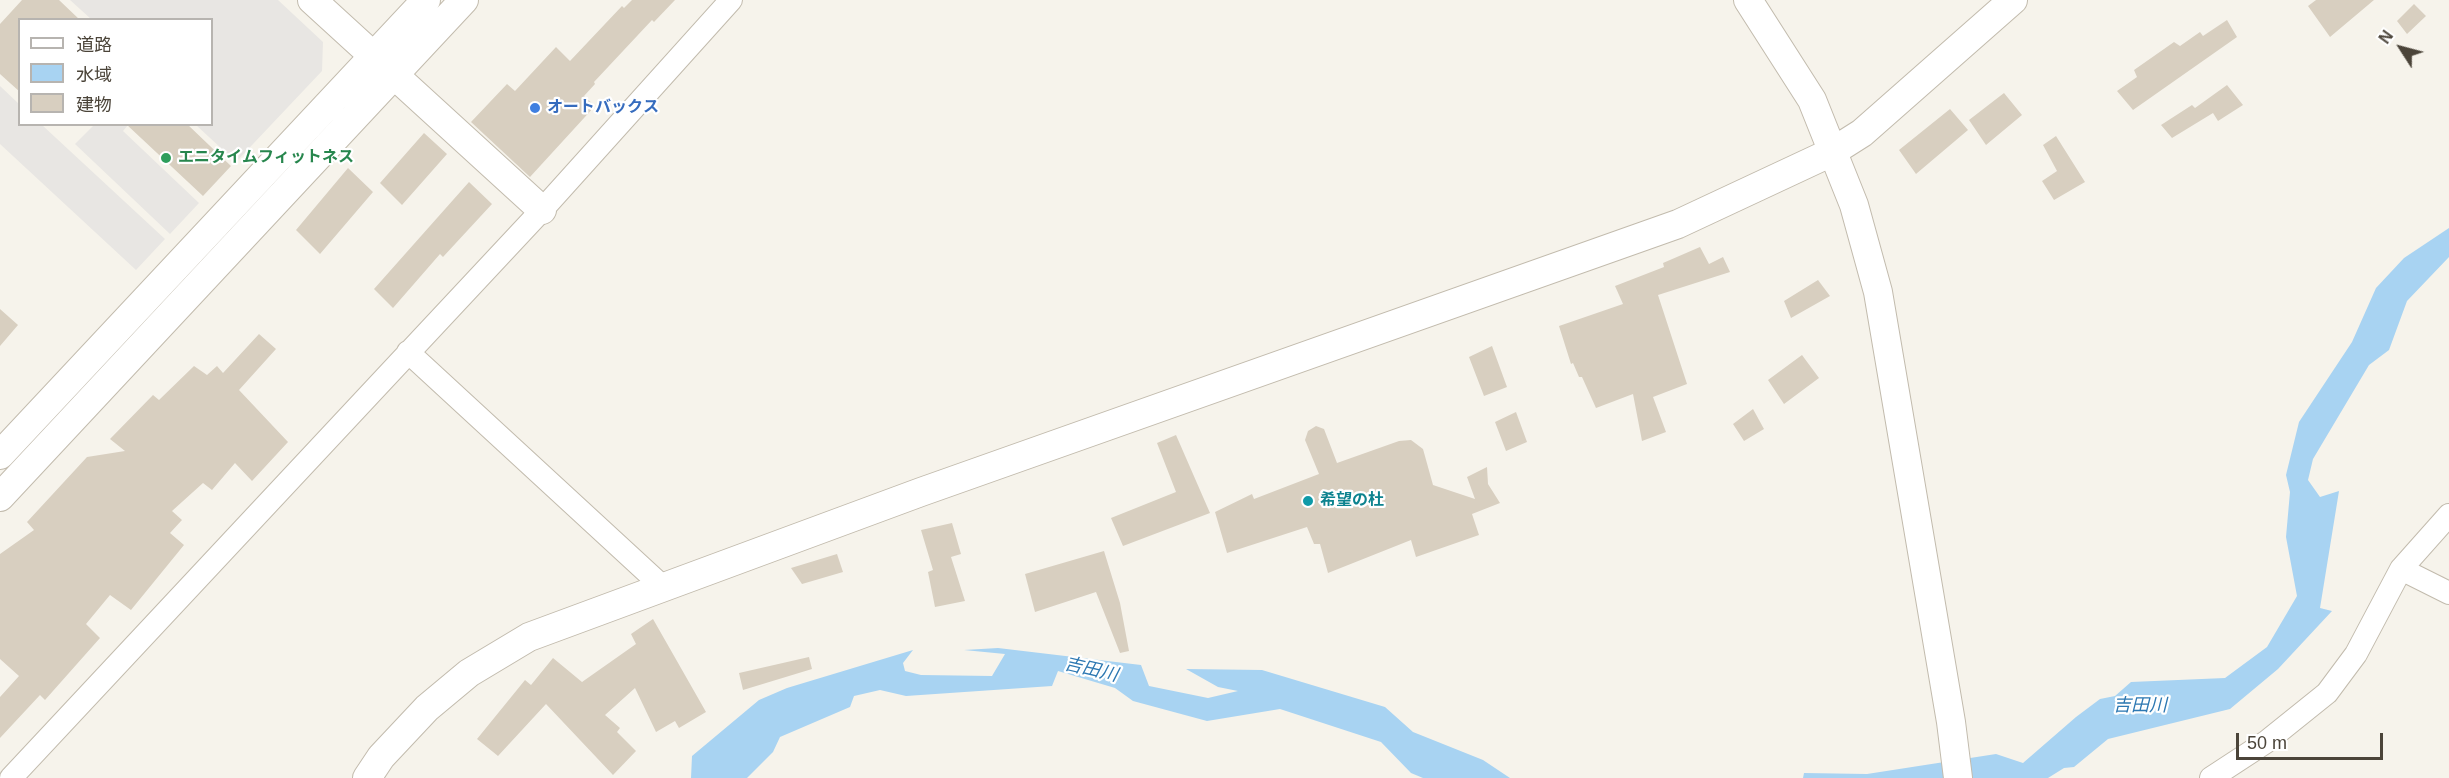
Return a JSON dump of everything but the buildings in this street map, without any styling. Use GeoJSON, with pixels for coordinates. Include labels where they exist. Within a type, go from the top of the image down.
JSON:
{"type":"FeatureCollection","features":[{"type":"Feature","properties":{"kind":"street"},"geometry":{"type":"LineString","coordinates":[[312,0],[542,210]]}},
{"type":"Feature","properties":{"kind":"street"},"geometry":{"type":"LineString","coordinates":[[0,455],[426,0]]}},
{"type":"Feature","properties":{"kind":"street"},"geometry":{"type":"LineString","coordinates":[[0,497],[464,0]]}},
{"type":"Feature","properties":{"kind":"street"},"geometry":{"type":"LineString","coordinates":[[11,778],[542,210],[731,0]]}},
{"type":"Feature","properties":{"kind":"street"},"geometry":{"type":"LineString","coordinates":[[1748,0],[1812,100],[1854,205],[1878,292],[1951,722],[1958,778]]}},
{"type":"Feature","properties":{"kind":"street"},"geometry":{"type":"LineString","coordinates":[[367,778],[381,757],[427,708],[469,673],[529,637],[662,586],[1678,224],[1832,152],[1862,134],[2013,0]]}},
{"type":"Feature","properties":{"kind":"street"},"geometry":{"type":"LineString","coordinates":[[408,352],[662,586]]}},
{"type":"Feature","properties":{"kind":"street"},"geometry":{"type":"LineString","coordinates":[[2211,778],[2266,742],[2327,693],[2356,654],[2401,569],[2449,515]]}},
{"type":"Feature","properties":{"kind":"street"},"geometry":{"type":"LineString","coordinates":[[2401,569],[2449,593]]}},
{"type":"Feature","properties":{"kind":"shaded area"},"geometry":{"type":"Polygon","coordinates":[[[70,0],[278,0],[323,42],[322,71],[236,162],[197,126],[213,126],[213,18],[90,18],[70,0]]]}},
{"type":"Feature","properties":{"kind":"shaded area"},"geometry":{"type":"Polygon","coordinates":[[[0,86],[18,103],[18,126],[43,126],[165,239],[136,270],[0,144],[0,86]]]}},
{"type":"Feature","properties":{"kind":"shaded area"},"geometry":{"type":"Polygon","coordinates":[[[93,126],[127,126],[123,131],[199,203],[170,234],[75,144],[93,126]]]}},
{"type":"Feature","properties":{"kind":"water","name":"吉田川"},"geometry":{"type":"Polygon","coordinates":[[[2449,228],[2449,257],[2407,301],[2389,350],[2369,365],[2313,459],[2308,480],[2320,497],[2339,491],[2320,608],[2332,611],[2278,669],[2230,709],[2108,739],[2074,767],[2064,768],[2048,778],[1803,778],[1804,773],[1867,774],[1996,754],[2023,763],[2100,699],[2115,696],[2131,682],[2225,678],[2267,647],[2297,596],[2286,537],[2290,492],[2286,475],[2299,422],[2352,342],[2376,288],[2404,258],[2449,228]]]}},
{"type":"Feature","properties":{"kind":"water","name":"吉田川"},"geometry":{"type":"Polygon","coordinates":[[[998,648],[1141,665],[1149,686],[1208,698],[1238,691],[1218,687],[1186,669],[1262,670],[1385,707],[1413,732],[1483,760],[1510,778],[1423,778],[1411,773],[1381,742],[1280,709],[1207,721],[1133,701],[1115,688],[1058,671],[1052,686],[906,696],[880,690],[854,696],[850,707],[780,737],[773,752],[747,778],[691,778],[692,756],[759,700],[787,688],[913,650],[903,663],[905,671],[921,675],[992,676],[1005,654],[964,650],[998,648]]]}},
{"type":"Feature","properties":{"kind":"place","name":"オートバックス"},"geometry":{"type":"Point","coordinates":[535,108]}},
{"type":"Feature","properties":{"kind":"place","name":"エニタイムフィットネス"},"geometry":{"type":"Point","coordinates":[166,158]}},
{"type":"Feature","properties":{"kind":"place","name":"希望の杜"},"geometry":{"type":"Point","coordinates":[1308,501]}}]}
